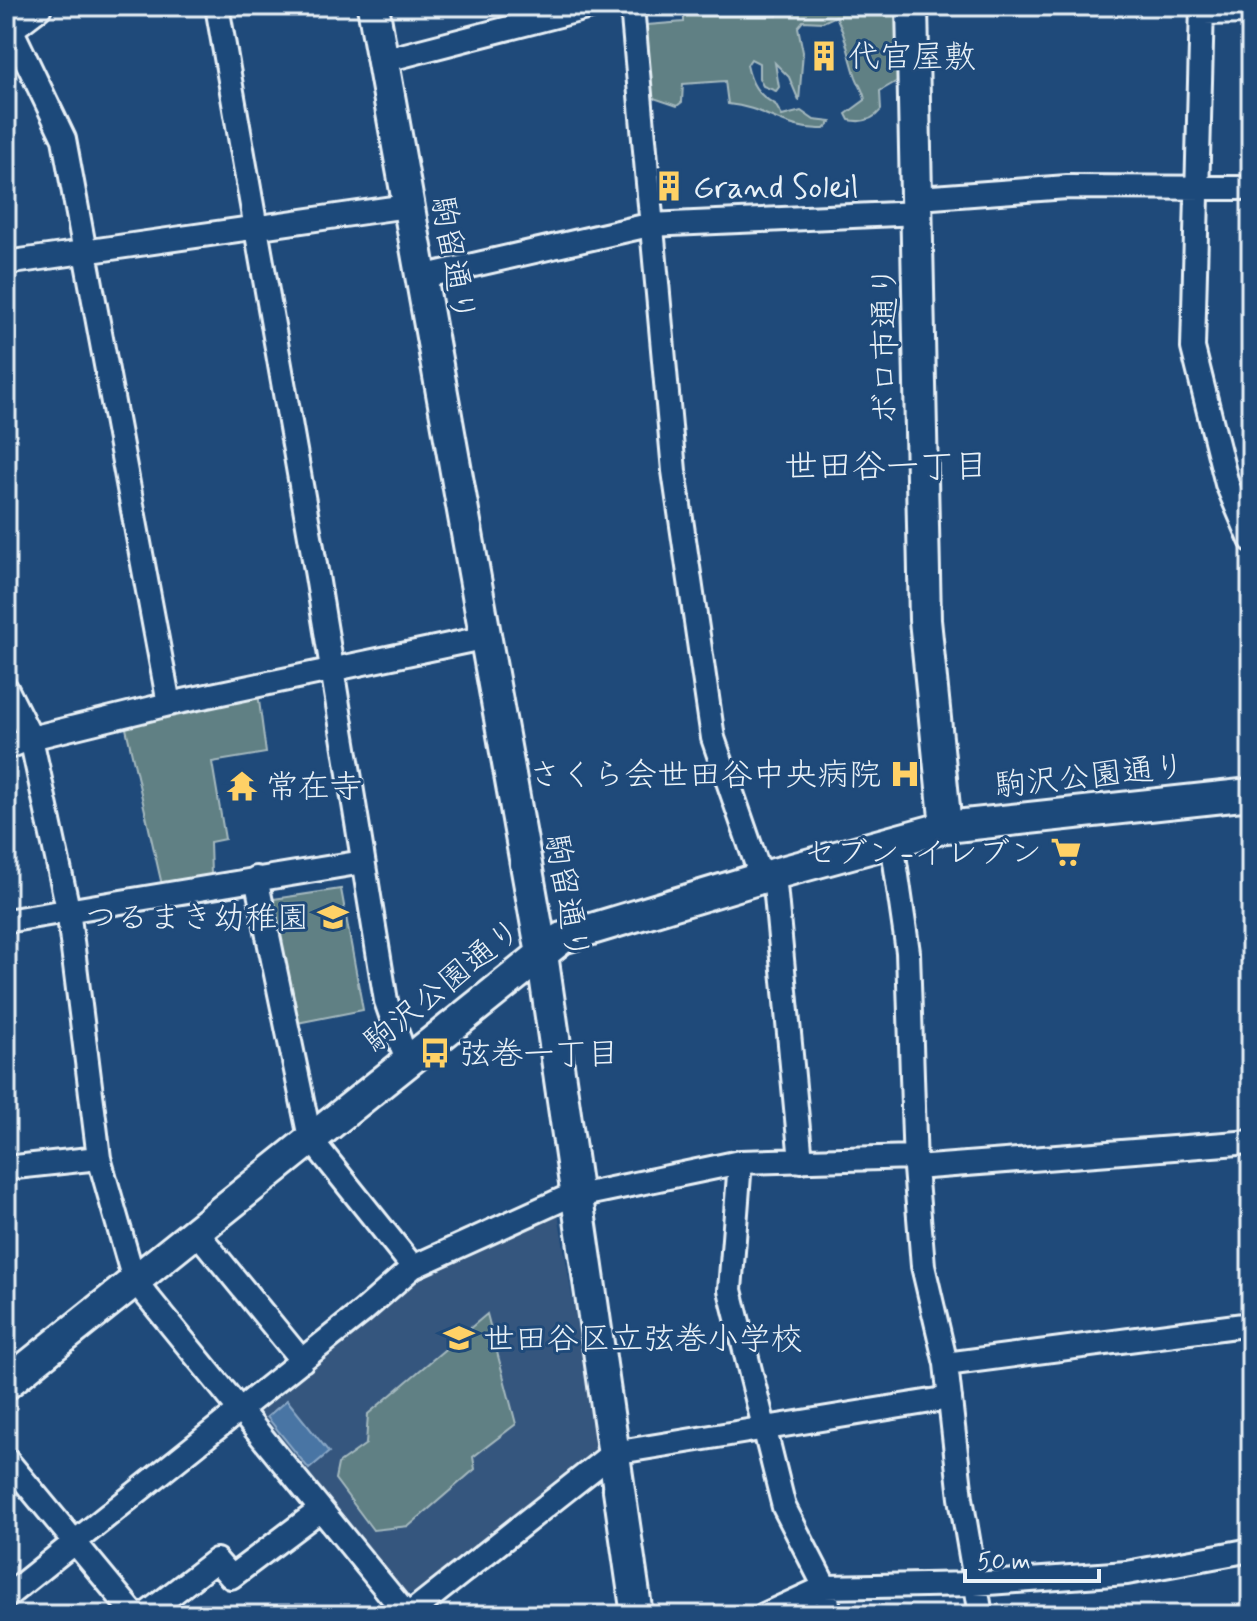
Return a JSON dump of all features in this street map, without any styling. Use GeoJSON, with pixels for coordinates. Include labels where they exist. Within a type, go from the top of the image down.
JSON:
{"type":"FeatureCollection","features":[{"type":"Feature","properties":{"kind":"street"},"geometry":{"type":"LineString","coordinates":[[36,6],[7,24],[64,139],[169,704]]}},
{"type":"Feature","properties":{"kind":"street"},"geometry":{"type":"LineString","coordinates":[[217,6],[386,1001],[403,1050],[409,1058]]}},
{"type":"Feature","properties":{"kind":"street","name":"駒留通り"},"geometry":{"type":"LineString","coordinates":[[373,6],[542,954],[637,1615]]}},
{"type":"Feature","properties":{"kind":"street"},"geometry":{"type":"LineString","coordinates":[[382,61],[594,6]]}},
{"type":"Feature","properties":{"kind":"street"},"geometry":{"type":"LineString","coordinates":[[632,6],[649,225],[674,471],[713,738],[768,875],[801,1161]]}},
{"type":"Feature","properties":{"kind":"street","name":"ボロ市通り"},"geometry":{"type":"LineString","coordinates":[[912,6],[919,205],[925,620],[946,827]]}},
{"type":"Feature","properties":{"kind":"street"},"geometry":{"type":"LineString","coordinates":[[1251,12],[1203,9],[1193,348],[1227,484],[1251,540]]}},
{"type":"Feature","properties":{"kind":"street"},"geometry":{"type":"LineString","coordinates":[[421,277],[649,225],[919,205],[1067,187],[1251,188]]}},
{"type":"Feature","properties":{"kind":"street"},"geometry":{"type":"LineString","coordinates":[[6,263],[407,206]]}},
{"type":"Feature","properties":{"kind":"street"},"geometry":{"type":"LineString","coordinates":[[6,748],[31,738],[169,704],[487,637]]}},
{"type":"Feature","properties":{"kind":"street"},"geometry":{"type":"LineString","coordinates":[[6,688],[31,738],[68,909],[99,1158],[134,1280],[408,1615],[613,1453],[950,1398]]}},
{"type":"Feature","properties":{"kind":"street","name":"駒沢公園通り"},"geometry":{"type":"LineString","coordinates":[[6,1384],[562,938],[768,875],[946,827],[1251,794]]}},
{"type":"Feature","properties":{"kind":"street"},"geometry":{"type":"LineString","coordinates":[[892,841],[908,952],[915,1163],[926,1291],[946,1364],[974,1584],[981,1615]]}},
{"type":"Feature","properties":{"kind":"street"},"geometry":{"type":"LineString","coordinates":[[6,921],[363,862]]}},
{"type":"Feature","properties":{"kind":"street"},"geometry":{"type":"LineString","coordinates":[[256,878],[310,1138],[413,1267]]}},
{"type":"Feature","properties":{"kind":"street"},"geometry":{"type":"LineString","coordinates":[[6,1597],[302,1361],[413,1267],[576,1196],[740,1162],[915,1163],[1251,1142]]}},
{"type":"Feature","properties":{"kind":"street"},"geometry":{"type":"LineString","coordinates":[[6,1168],[99,1158]]}},
{"type":"Feature","properties":{"kind":"street"},"geometry":{"type":"LineString","coordinates":[[740,1162],[730,1290],[784,1507],[825,1587],[830,1615]]}},
{"type":"Feature","properties":{"kind":"street"},"geometry":{"type":"LineString","coordinates":[[195,1230],[302,1361]]}},
{"type":"Feature","properties":{"kind":"street"},"geometry":{"type":"LineString","coordinates":[[946,1364],[1251,1324]]}},
{"type":"Feature","properties":{"kind":"street"},"geometry":{"type":"LineString","coordinates":[[6,1459],[135,1615]]}},
{"type":"Feature","properties":{"kind":"street"},"geometry":{"type":"LineString","coordinates":[[145,1615],[216,1560],[231,1577],[320,1510]]}},
{"type":"Feature","properties":{"kind":"street"},"geometry":{"type":"LineString","coordinates":[[764,1615],[825,1587],[974,1584],[1127,1573],[1251,1550]]}},
{"type":"Feature","properties":{"kind":"shaded area","name":"世田谷区立弦巻小学校"},"geometry":{"type":"Polygon","coordinates":[[[558,1214],[598,1450],[414,1593],[402,1593],[256,1417],[256,1404],[422,1271],[558,1214]]]}},
{"type":"Feature","properties":{"kind":"shaded area"},"geometry":{"type":"Polygon","coordinates":[[[287,1400],[329,1452],[309,1469],[267,1417],[287,1400]]]}},
{"type":"Feature","properties":{"kind":"green space"},"geometry":{"type":"Polygon","coordinates":[[[777,6],[901,6],[899,80],[880,91],[881,110],[878,113],[867,120],[858,121],[849,120],[846,114],[865,100],[836,16],[823,22],[803,21],[798,27],[803,52],[799,101],[789,77],[775,63],[779,87],[776,91],[763,86],[759,78],[759,63],[751,59],[747,65],[756,88],[775,104],[782,116],[801,111],[814,120],[831,122],[824,129],[797,126],[753,109],[728,104],[725,81],[683,84],[682,102],[677,106],[642,94],[635,26],[684,22],[684,7],[696,7],[697,16],[777,16],[777,6]]]}},
{"type":"Feature","properties":{"kind":"green space"},"geometry":{"type":"Polygon","coordinates":[[[258,693],[266,753],[212,762],[225,839],[210,842],[211,875],[162,885],[125,724],[258,693]]]}},
{"type":"Feature","properties":{"kind":"green space"},"geometry":{"type":"Polygon","coordinates":[[[341,889],[363,1010],[297,1023],[272,904],[274,899],[341,889]]]}},
{"type":"Feature","properties":{"kind":"green space"},"geometry":{"type":"Polygon","coordinates":[[[487,1314],[516,1424],[473,1457],[475,1469],[409,1526],[373,1530],[335,1479],[338,1464],[366,1444],[368,1414],[487,1314]]]}},
{"type":"Feature","properties":{"kind":"place","name":"代官屋敷"},"geometry":{"type":"Point","coordinates":[824,56]}},
{"type":"Feature","properties":{"kind":"place","name":"Grand Soleil"},"geometry":{"type":"Point","coordinates":[669,186]}},
{"type":"Feature","properties":{"kind":"place","name":"さくら会世田谷中央病院"},"geometry":{"type":"Point","coordinates":[905,774]}},
{"type":"Feature","properties":{"kind":"place","name":"常在寺"},"geometry":{"type":"Point","coordinates":[242,786]}},
{"type":"Feature","properties":{"kind":"place","name":"セブン-イレブン"},"geometry":{"type":"Point","coordinates":[1066,852]}},
{"type":"Feature","properties":{"kind":"place","name":"つるまき幼稚園"},"geometry":{"type":"Point","coordinates":[333,917]}},
{"type":"Feature","properties":{"kind":"place","name":"弦巻一丁目"},"geometry":{"type":"Point","coordinates":[435,1053]}},
{"type":"Feature","properties":{"kind":"place","name":"世田谷区立弦巻小学校"},"geometry":{"type":"Point","coordinates":[459,1338]}},
{"type":"Feature","properties":{"kind":"district","name":"世田谷一丁目"},"geometry":{"type":"Point","coordinates":[886,465]}}]}
